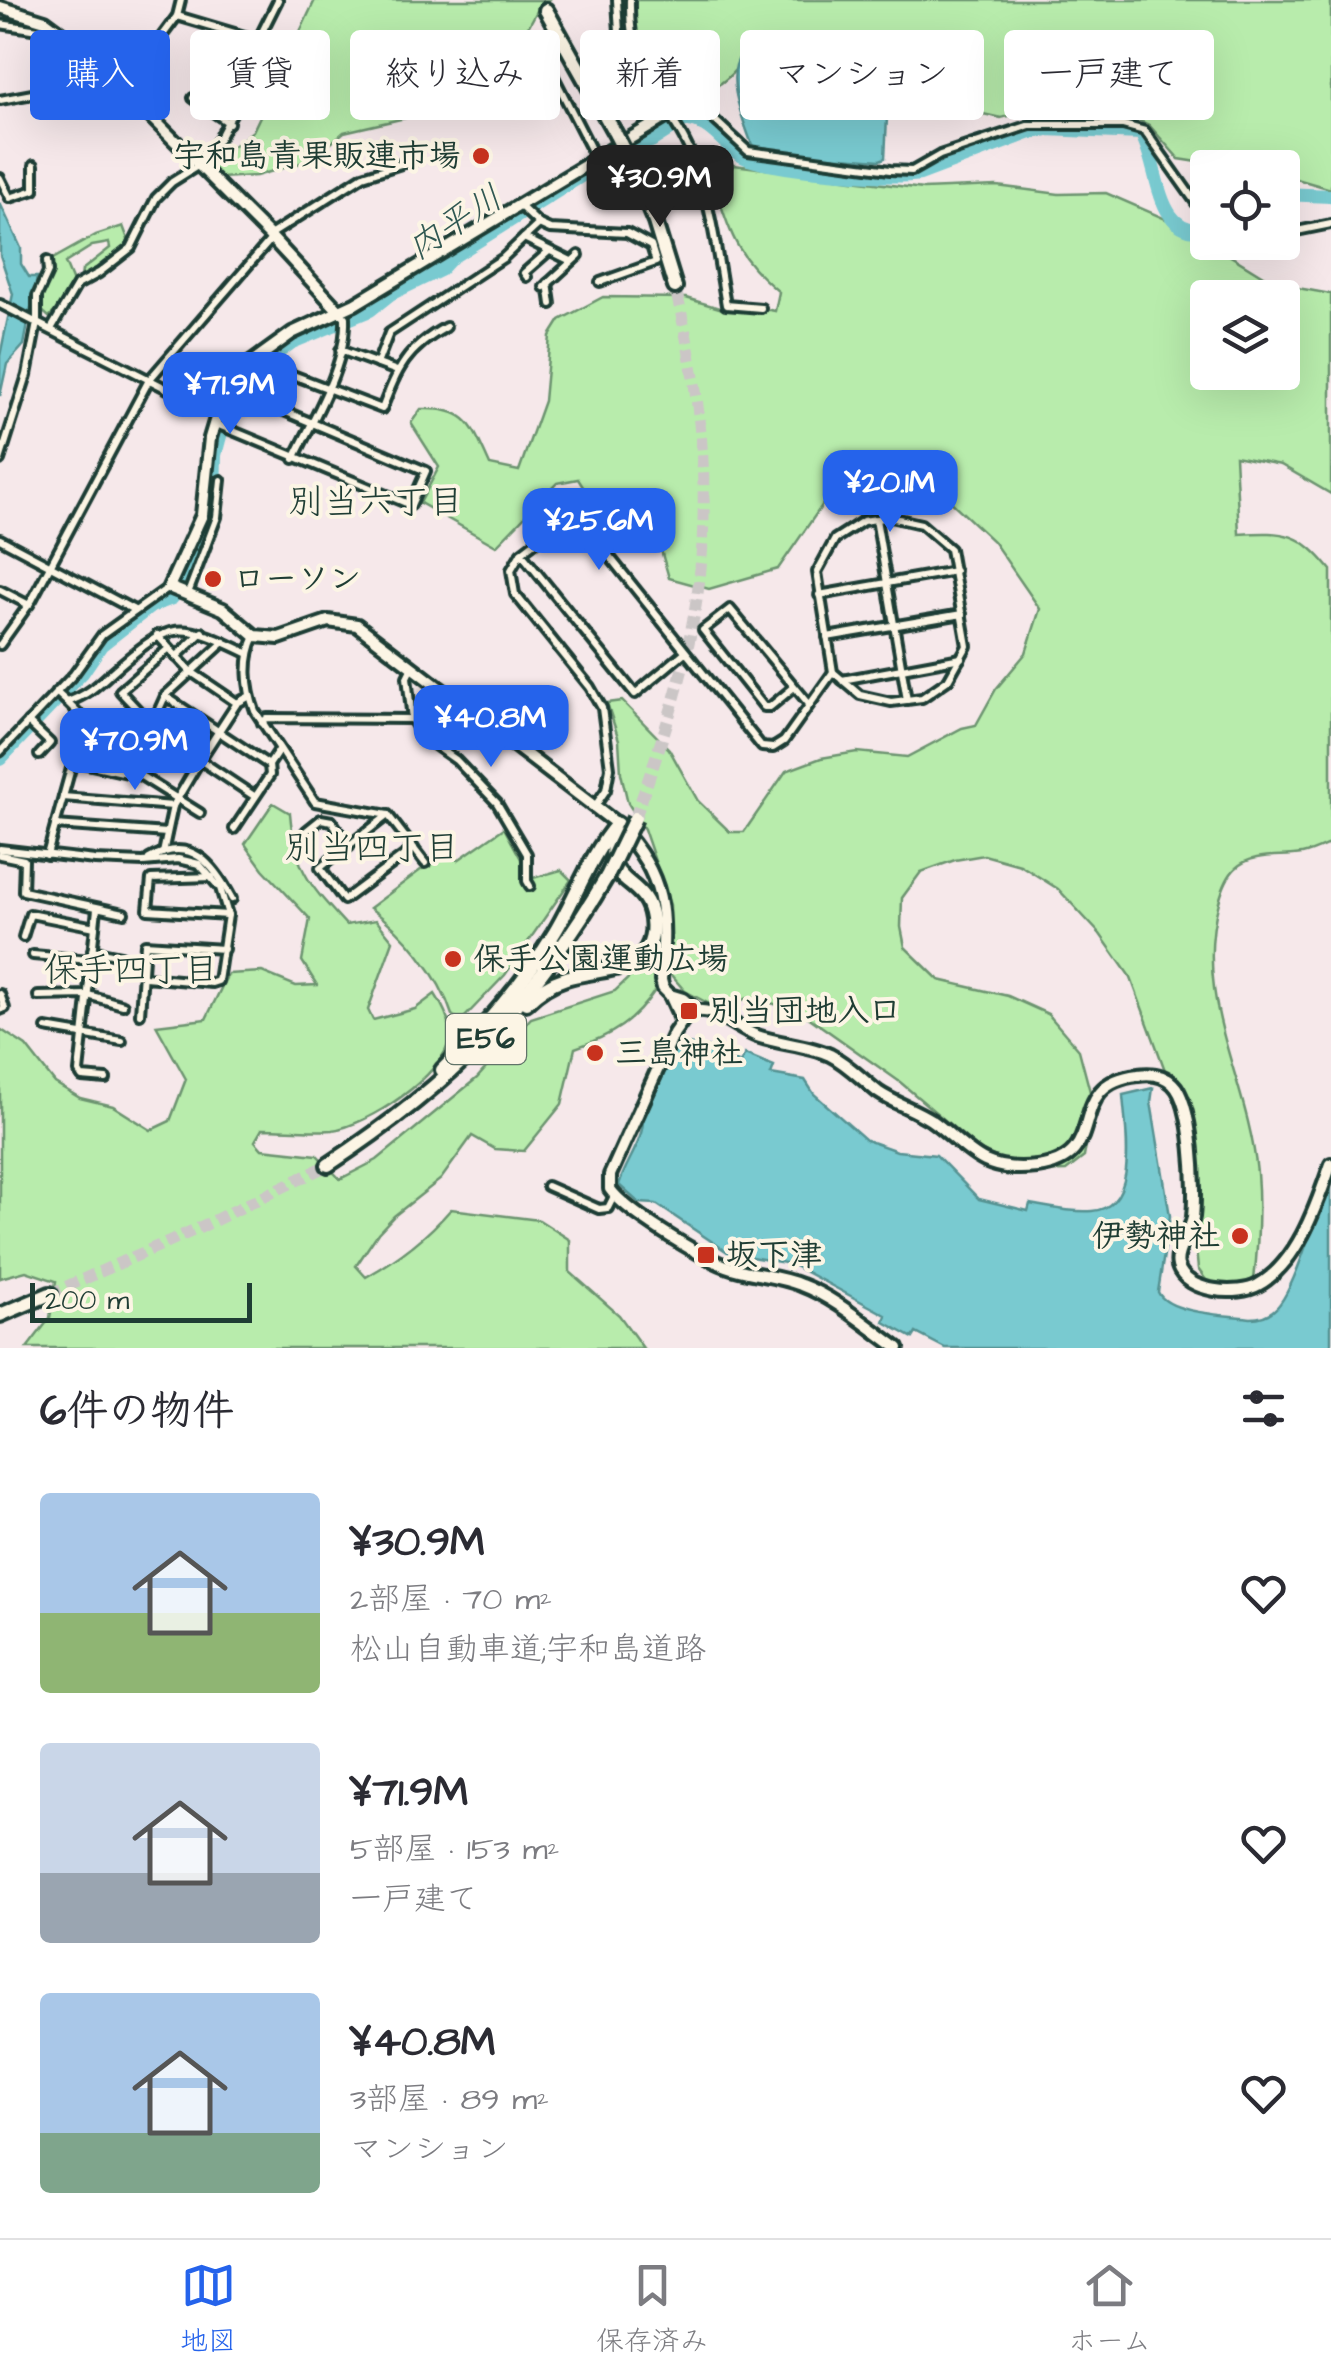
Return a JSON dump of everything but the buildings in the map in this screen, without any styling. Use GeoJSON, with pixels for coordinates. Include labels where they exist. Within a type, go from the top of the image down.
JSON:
{"type":"FeatureCollection","features":[{"type":"Feature","properties":{"kind":"highway"},"geometry":{"type":"LineString","coordinates":[[546,10],[630,163],[656,222],[675,286]]}},
{"type":"Feature","properties":{"kind":"highway","name":"E56"},"geometry":{"type":"LineString","coordinates":[[328,1165],[431,1092],[490,1035],[552,962],[607,876],[635,818]]}},
{"type":"Feature","properties":{"kind":"highway"},"geometry":{"type":"LineString","coordinates":[[490,1035],[551,984],[569,976],[610,972],[625,966],[647,948],[652,921],[649,907],[638,890],[612,866],[610,854],[617,824]]}},
{"type":"Feature","properties":{"kind":"highway"},"geometry":{"type":"LineString","coordinates":[[379,1132],[496,1012],[552,937],[617,824]]}},
{"type":"Feature","properties":{"kind":"highway"},"geometry":{"type":"LineString","coordinates":[[0,1319],[50,1294]]}},
{"type":"Feature","properties":{"kind":"street"},"geometry":{"type":"LineString","coordinates":[[167,30],[177,16],[180,0]]}},
{"type":"Feature","properties":{"kind":"street"},"geometry":{"type":"LineString","coordinates":[[263,30],[278,0]]}},
{"type":"Feature","properties":{"kind":"street"},"geometry":{"type":"LineString","coordinates":[[617,0],[619,30]]}},
{"type":"Feature","properties":{"kind":"street"},"geometry":{"type":"LineString","coordinates":[[630,0],[633,30]]}},
{"type":"Feature","properties":{"kind":"street"},"geometry":{"type":"LineString","coordinates":[[2,6],[61,30]]}},
{"type":"Feature","properties":{"kind":"street"},"geometry":{"type":"LineString","coordinates":[[177,16],[224,30]]}},
{"type":"Feature","properties":{"kind":"street"},"geometry":{"type":"LineString","coordinates":[[0,24],[31,30]]}},
{"type":"Feature","properties":{"kind":"street"},"geometry":{"type":"LineString","coordinates":[[560,87],[596,158]]}},
{"type":"Feature","properties":{"kind":"street"},"geometry":{"type":"LineString","coordinates":[[0,100],[30,94]]}},
{"type":"Feature","properties":{"kind":"street"},"geometry":{"type":"LineString","coordinates":[[154,120],[342,314],[346,327],[328,387],[294,459]]}},
{"type":"Feature","properties":{"kind":"street"},"geometry":{"type":"LineString","coordinates":[[224,120],[229,124]]}},
{"type":"Feature","properties":{"kind":"street"},"geometry":{"type":"LineString","coordinates":[[50,329],[77,285],[99,274],[131,248],[163,190],[199,165],[231,120]]}},
{"type":"Feature","properties":{"kind":"street"},"geometry":{"type":"LineString","coordinates":[[177,592],[202,516],[207,454],[226,388],[247,364],[292,333],[342,314],[658,120]]}},
{"type":"Feature","properties":{"kind":"street"},"geometry":{"type":"LineString","coordinates":[[674,120],[704,186],[726,305],[761,308]]}},
{"type":"Feature","properties":{"kind":"street"},"geometry":{"type":"LineString","coordinates":[[715,120],[748,151],[912,171],[954,150],[1030,125],[1137,127],[1150,136],[1190,194]]}},
{"type":"Feature","properties":{"kind":"street"},"geometry":{"type":"LineString","coordinates":[[0,645],[29,606],[149,380],[270,237],[362,176],[417,160]]}},
{"type":"Feature","properties":{"kind":"street"},"geometry":{"type":"LineString","coordinates":[[0,178],[10,198],[34,190],[34,165]]}},
{"type":"Feature","properties":{"kind":"street"},"geometry":{"type":"LineString","coordinates":[[521,207],[550,229],[627,234],[651,246],[656,262],[600,282]]}},
{"type":"Feature","properties":{"kind":"street"},"geometry":{"type":"LineString","coordinates":[[377,364],[389,333],[503,258],[537,221]]}},
{"type":"Feature","properties":{"kind":"street"},"geometry":{"type":"LineString","coordinates":[[1300,230],[1331,224]]}},
{"type":"Feature","properties":{"kind":"street"},"geometry":{"type":"LineString","coordinates":[[524,238],[571,261]]}},
{"type":"Feature","properties":{"kind":"street"},"geometry":{"type":"LineString","coordinates":[[527,277],[524,273],[549,251]]}},
{"type":"Feature","properties":{"kind":"street"},"geometry":{"type":"LineString","coordinates":[[551,304],[546,285],[579,255]]}},
{"type":"Feature","properties":{"kind":"street"},"geometry":{"type":"LineString","coordinates":[[0,460],[27,375],[47,261]]}},
{"type":"Feature","properties":{"kind":"street"},"geometry":{"type":"LineString","coordinates":[[0,304],[149,380],[229,428],[294,459],[411,505],[426,471],[258,400]]}},
{"type":"Feature","properties":{"kind":"street"},"geometry":{"type":"LineString","coordinates":[[272,406],[285,372],[382,409],[408,353],[446,327]]}},
{"type":"Feature","properties":{"kind":"street"},"geometry":{"type":"LineString","coordinates":[[340,350],[397,371]]}},
{"type":"Feature","properties":{"kind":"street"},"geometry":{"type":"LineString","coordinates":[[0,752],[61,697],[102,635],[134,610],[177,592],[217,517],[222,480]]}},
{"type":"Feature","properties":{"kind":"street"},"geometry":{"type":"LineString","coordinates":[[890,516],[921,524],[950,549],[966,646],[948,680],[922,698],[891,702],[860,695],[834,672],[817,572],[834,539],[862,521],[876,519],[890,516]]}},
{"type":"Feature","properties":{"kind":"street"},"geometry":{"type":"LineString","coordinates":[[876,519],[907,700]]}},
{"type":"Feature","properties":{"kind":"street"},"geometry":{"type":"LineString","coordinates":[[594,807],[610,779],[602,708],[515,594],[511,570],[521,554],[564,520],[582,523],[762,747],[780,746],[834,672]]}},
{"type":"Feature","properties":{"kind":"street"},"geometry":{"type":"LineString","coordinates":[[0,539],[134,610]]}},
{"type":"Feature","properties":{"kind":"street"},"geometry":{"type":"LineString","coordinates":[[521,554],[634,694],[685,652]]}},
{"type":"Feature","properties":{"kind":"street"},"geometry":{"type":"LineString","coordinates":[[819,594],[954,571]]}},
{"type":"Feature","properties":{"kind":"street"},"geometry":{"type":"LineString","coordinates":[[0,590],[29,606]]}},
{"type":"Feature","properties":{"kind":"street"},"geometry":{"type":"LineString","coordinates":[[177,592],[223,609],[254,636],[280,638],[316,623],[343,622],[366,631],[617,824],[633,841],[659,889],[665,918],[662,988],[670,995],[681,1018]]}},
{"type":"Feature","properties":{"kind":"street"},"geometry":{"type":"LineString","coordinates":[[793,688],[770,707],[764,707],[703,630],[730,609],[810,704]]}},
{"type":"Feature","properties":{"kind":"street"},"geometry":{"type":"LineString","coordinates":[[827,638],[962,614]]}},
{"type":"Feature","properties":{"kind":"street"},"geometry":{"type":"LineString","coordinates":[[61,697],[85,697],[158,635],[181,629],[202,632],[249,654]]}},
{"type":"Feature","properties":{"kind":"street"},"geometry":{"type":"LineString","coordinates":[[176,657],[202,632]]}},
{"type":"Feature","properties":{"kind":"street"},"geometry":{"type":"LineString","coordinates":[[158,635],[190,671],[236,704]]}},
{"type":"Feature","properties":{"kind":"street"},"geometry":{"type":"LineString","coordinates":[[254,636],[249,654],[250,696],[262,723],[315,802],[388,815],[424,862]]}},
{"type":"Feature","properties":{"kind":"street"},"geometry":{"type":"LineString","coordinates":[[152,725],[165,696],[224,642]]}},
{"type":"Feature","properties":{"kind":"street"},"geometry":{"type":"LineString","coordinates":[[168,649],[120,691],[152,725],[254,796]]}},
{"type":"Feature","properties":{"kind":"street"},"geometry":{"type":"LineString","coordinates":[[842,680],[962,658]]}},
{"type":"Feature","properties":{"kind":"street"},"geometry":{"type":"LineString","coordinates":[[412,667],[407,676],[412,719],[422,736],[456,760],[497,803],[526,854],[530,886]]}},
{"type":"Feature","properties":{"kind":"street"},"geometry":{"type":"LineString","coordinates":[[165,696],[269,765]]}},
{"type":"Feature","properties":{"kind":"street"},"geometry":{"type":"LineString","coordinates":[[162,853],[174,802],[236,704],[250,696]]}},
{"type":"Feature","properties":{"kind":"street"},"geometry":{"type":"LineString","coordinates":[[61,697],[100,736]]}},
{"type":"Feature","properties":{"kind":"street"},"geometry":{"type":"LineString","coordinates":[[262,723],[268,718],[412,719]]}},
{"type":"Feature","properties":{"kind":"street"},"geometry":{"type":"LineString","coordinates":[[31,725],[50,743],[39,755]]}},
{"type":"Feature","properties":{"kind":"street"},"geometry":{"type":"LineString","coordinates":[[234,829],[270,775],[269,765],[280,749]]}},
{"type":"Feature","properties":{"kind":"street"},"geometry":{"type":"LineString","coordinates":[[46,856],[74,761],[141,776],[174,802],[200,812]]}},
{"type":"Feature","properties":{"kind":"street"},"geometry":{"type":"LineString","coordinates":[[63,797],[174,802]]}},
{"type":"Feature","properties":{"kind":"street"},"geometry":{"type":"LineString","coordinates":[[388,815],[320,868],[344,900],[414,848]]}},
{"type":"Feature","properties":{"kind":"street"},"geometry":{"type":"LineString","coordinates":[[306,831],[321,820],[332,821],[350,846]]}},
{"type":"Feature","properties":{"kind":"street"},"geometry":{"type":"LineString","coordinates":[[55,826],[167,834]]}},
{"type":"Feature","properties":{"kind":"street"},"geometry":{"type":"LineString","coordinates":[[0,852],[143,862],[190,860],[212,877],[225,899],[228,915],[218,981],[144,978]]}},
{"type":"Feature","properties":{"kind":"street"},"geometry":{"type":"LineString","coordinates":[[0,852],[24,860],[23,891],[124,912]]}},
{"type":"Feature","properties":{"kind":"street"},"geometry":{"type":"LineString","coordinates":[[143,862],[162,853],[203,857],[232,899]]}},
{"type":"Feature","properties":{"kind":"street"},"geometry":{"type":"LineString","coordinates":[[212,877],[150,879],[148,910],[228,915]]}},
{"type":"Feature","properties":{"kind":"street"},"geometry":{"type":"LineString","coordinates":[[97,909],[80,1072],[82,1077],[106,1079]]}},
{"type":"Feature","properties":{"kind":"street"},"geometry":{"type":"LineString","coordinates":[[24,936],[30,914],[95,927]]}},
{"type":"Feature","properties":{"kind":"street"},"geometry":{"type":"LineString","coordinates":[[140,1014],[146,944],[225,949]]}},
{"type":"Feature","properties":{"kind":"street"},"geometry":{"type":"LineString","coordinates":[[92,950],[120,956]]}},
{"type":"Feature","properties":{"kind":"street"},"geometry":{"type":"LineString","coordinates":[[33,955],[90,960]]}},
{"type":"Feature","properties":{"kind":"street"},"geometry":{"type":"LineString","coordinates":[[0,994],[5,1008],[0,1010]]}},
{"type":"Feature","properties":{"kind":"street"},"geometry":{"type":"LineString","coordinates":[[38,996],[88,995],[122,1005]]}},
{"type":"Feature","properties":{"kind":"street"},"geometry":{"type":"LineString","coordinates":[[670,995],[757,1036],[827,1054],[846,1064],[884,1096],[928,1118],[982,1159],[1000,1167],[1030,1168],[1067,1158],[1084,1136],[1093,1098],[1100,1088],[1118,1078],[1158,1074],[1175,1085],[1188,1126],[1194,1215],[1189,1236],[1178,1253],[1178,1268],[1186,1278],[1203,1287],[1241,1293],[1266,1280],[1284,1263],[1309,1224],[1331,1164]]}},
{"type":"Feature","properties":{"kind":"street"},"geometry":{"type":"LineString","coordinates":[[696,1010],[681,1018],[610,1175],[614,1196],[716,1262],[818,1292],[898,1348]]}},
{"type":"Feature","properties":{"kind":"street"},"geometry":{"type":"LineString","coordinates":[[46,1028],[122,1041]]}},
{"type":"Feature","properties":{"kind":"street"},"geometry":{"type":"LineString","coordinates":[[547,1186],[599,1210],[608,1208],[614,1196]]}},
{"type":"Feature","properties":{"kind":"green space"},"geometry":{"type":"Polygon","coordinates":[[[315,0],[549,0],[526,30],[350,30],[350,120],[396,120],[344,132],[311,160],[256,176],[220,178],[212,168],[215,160],[253,131],[258,120],[330,120],[330,30],[301,30],[315,0]]]}},
{"type":"Feature","properties":{"kind":"green space"},"geometry":{"type":"Polygon","coordinates":[[[617,0],[1331,0],[1331,189],[1300,180],[1300,150],[1190,150],[1190,161],[1179,159],[1149,125],[1138,120],[1214,120],[1214,30],[1004,30],[1001,118],[984,114],[984,30],[740,30],[740,64],[720,84],[720,30],[624,30],[617,0]]]}},
{"type":"Feature","properties":{"kind":"green space"},"geometry":{"type":"Polygon","coordinates":[[[734,165],[923,189],[997,186],[1059,194],[1106,193],[1190,231],[1190,260],[1237,260],[1270,280],[1190,280],[1190,390],[1300,390],[1300,288],[1331,294],[1331,494],[1281,465],[1235,456],[1239,534],[1291,537],[1310,548],[1331,570],[1331,843],[1302,854],[1243,863],[1230,875],[1219,902],[1212,972],[1224,1038],[1252,1138],[1258,1200],[1254,1280],[1232,1297],[1214,1291],[1198,1269],[1185,1140],[1176,1100],[1131,978],[1100,934],[1058,889],[1020,865],[984,855],[921,872],[902,898],[901,927],[905,947],[939,980],[1008,996],[1048,1014],[1079,1050],[1093,1103],[1084,1157],[1066,1171],[1029,1172],[980,1150],[900,1082],[801,1012],[751,997],[717,1008],[685,991],[671,975],[670,905],[644,829],[628,803],[619,740],[607,703],[622,701],[669,749],[698,801],[730,832],[744,832],[786,771],[821,758],[857,752],[907,757],[962,728],[976,725],[996,689],[1026,653],[1040,609],[993,541],[931,483],[850,465],[778,569],[709,589],[669,578],[657,536],[610,529],[578,479],[557,483],[496,546],[420,503],[439,467],[411,423],[421,409],[450,411],[459,416],[473,430],[490,465],[519,471],[544,401],[550,336],[560,320],[603,297],[686,298],[726,310],[775,311],[779,292],[745,257],[715,187],[734,165]]]}},
{"type":"Feature","properties":{"kind":"green space"},"geometry":{"type":"Polygon","coordinates":[[[123,226],[129,242],[96,272],[81,278],[82,270],[110,248],[109,243],[92,246],[65,263],[73,282],[62,305],[49,317],[40,309],[51,260],[96,235],[123,226]]]}},
{"type":"Feature","properties":{"kind":"green space"},"geometry":{"type":"Polygon","coordinates":[[[273,803],[290,813],[300,863],[322,898],[346,925],[376,920],[393,941],[368,1010],[373,1020],[415,1009],[435,994],[446,1014],[450,1038],[434,1067],[383,1109],[332,1130],[262,1129],[255,1141],[262,1149],[317,1155],[340,1179],[377,1160],[477,1078],[531,1018],[615,991],[637,970],[652,970],[656,989],[631,1019],[601,1038],[575,1048],[562,1104],[524,1151],[495,1149],[472,1136],[441,1179],[378,1233],[356,1266],[366,1277],[378,1270],[422,1238],[451,1209],[539,1220],[570,1240],[570,1272],[619,1315],[643,1348],[27,1348],[50,1318],[56,1281],[26,1271],[0,1278],[0,1029],[26,1046],[55,1083],[80,1098],[113,1106],[151,1130],[170,1121],[186,1079],[156,1025],[206,1019],[228,974],[262,972],[296,986],[317,985],[302,961],[310,919],[245,844],[273,803]]]}},
{"type":"Feature","properties":{"kind":"green space"},"geometry":{"type":"Polygon","coordinates":[[[504,828],[521,859],[523,881],[561,870],[571,880],[505,975],[461,1021],[452,1015],[439,984],[419,956],[396,929],[370,908],[450,848],[458,860],[504,828]]]}},
{"type":"Feature","properties":{"kind":"water"},"geometry":{"type":"Polygon","coordinates":[[[740,57],[740,109],[735,87],[740,57]]]}},
{"type":"Feature","properties":{"kind":"water"},"geometry":{"type":"Polygon","coordinates":[[[744,120],[887,120],[885,158],[880,160],[763,151],[752,145],[744,120]]]}},
{"type":"Feature","properties":{"kind":"water"},"geometry":{"type":"Polygon","coordinates":[[[0,203],[21,248],[21,264],[29,277],[37,277],[24,345],[7,364],[0,396],[0,356],[13,294],[0,255],[0,203]]]}},
{"type":"Feature","properties":{"kind":"water"},"geometry":{"type":"Polygon","coordinates":[[[682,1043],[709,1048],[740,1063],[745,1054],[774,1066],[771,1074],[805,1080],[814,1094],[866,1140],[897,1151],[936,1155],[979,1199],[1028,1211],[1030,1204],[1092,1211],[1107,1206],[1118,1196],[1127,1164],[1123,1095],[1153,1088],[1151,1102],[1170,1216],[1158,1292],[1174,1305],[1200,1312],[1251,1318],[1274,1310],[1299,1264],[1331,1162],[1331,1348],[945,1348],[916,1333],[913,1338],[884,1322],[886,1315],[791,1264],[729,1253],[656,1204],[639,1203],[619,1185],[640,1138],[643,1121],[675,1049],[682,1043]]]}},
{"type":"Feature","properties":{"kind":"waterway","name":"内平川"},"geometry":{"type":"LineString","coordinates":[[0,759],[82,673],[101,645],[151,606],[172,598],[210,517],[215,455],[229,402],[255,369],[292,342],[370,310],[390,294],[440,270],[452,257],[595,167],[651,141],[684,120],[703,124],[749,159],[809,170],[883,175],[920,174],[1047,129],[1141,133],[1168,212],[1177,223],[1190,229]]}},
{"type":"Feature","properties":{"kind":"waterway","name":"内平川"},"geometry":{"type":"LineString","coordinates":[[1300,195],[1331,196]]}},
{"type":"Feature","properties":{"kind":"tunnel"},"geometry":{"type":"LineString","coordinates":[[635,818],[681,672],[694,613],[702,545],[700,433],[691,360],[675,287]]}},
{"type":"Feature","properties":{"kind":"tunnel"},"geometry":{"type":"LineString","coordinates":[[50,1294],[328,1165]]}},
{"type":"Feature","properties":{"kind":"place","name":"宇和島青果販連市場"},"geometry":{"type":"Point","coordinates":[481,156]}},
{"type":"Feature","properties":{"kind":"place","name":"ローソン"},"geometry":{"type":"Point","coordinates":[213,579]}},
{"type":"Feature","properties":{"kind":"place","name":"保手公園運動広場"},"geometry":{"type":"Point","coordinates":[453,959]}},
{"type":"Feature","properties":{"kind":"place","name":"別当団地入口"},"geometry":{"type":"Point","coordinates":[689,1011]}},
{"type":"Feature","properties":{"kind":"place","name":"三島神社"},"geometry":{"type":"Point","coordinates":[595,1053]}},
{"type":"Feature","properties":{"kind":"place","name":"伊勢神社"},"geometry":{"type":"Point","coordinates":[1240,1236]}},
{"type":"Feature","properties":{"kind":"place","name":"坂下津"},"geometry":{"type":"Point","coordinates":[706,1255]}},
{"type":"Feature","properties":{"kind":"district","name":"別当六丁目"},"geometry":{"type":"Point","coordinates":[376,502]}},
{"type":"Feature","properties":{"kind":"district","name":"別当四丁目"},"geometry":{"type":"Point","coordinates":[372,848]}},
{"type":"Feature","properties":{"kind":"district","name":"保手四丁目"},"geometry":{"type":"Point","coordinates":[131,970]}}]}
